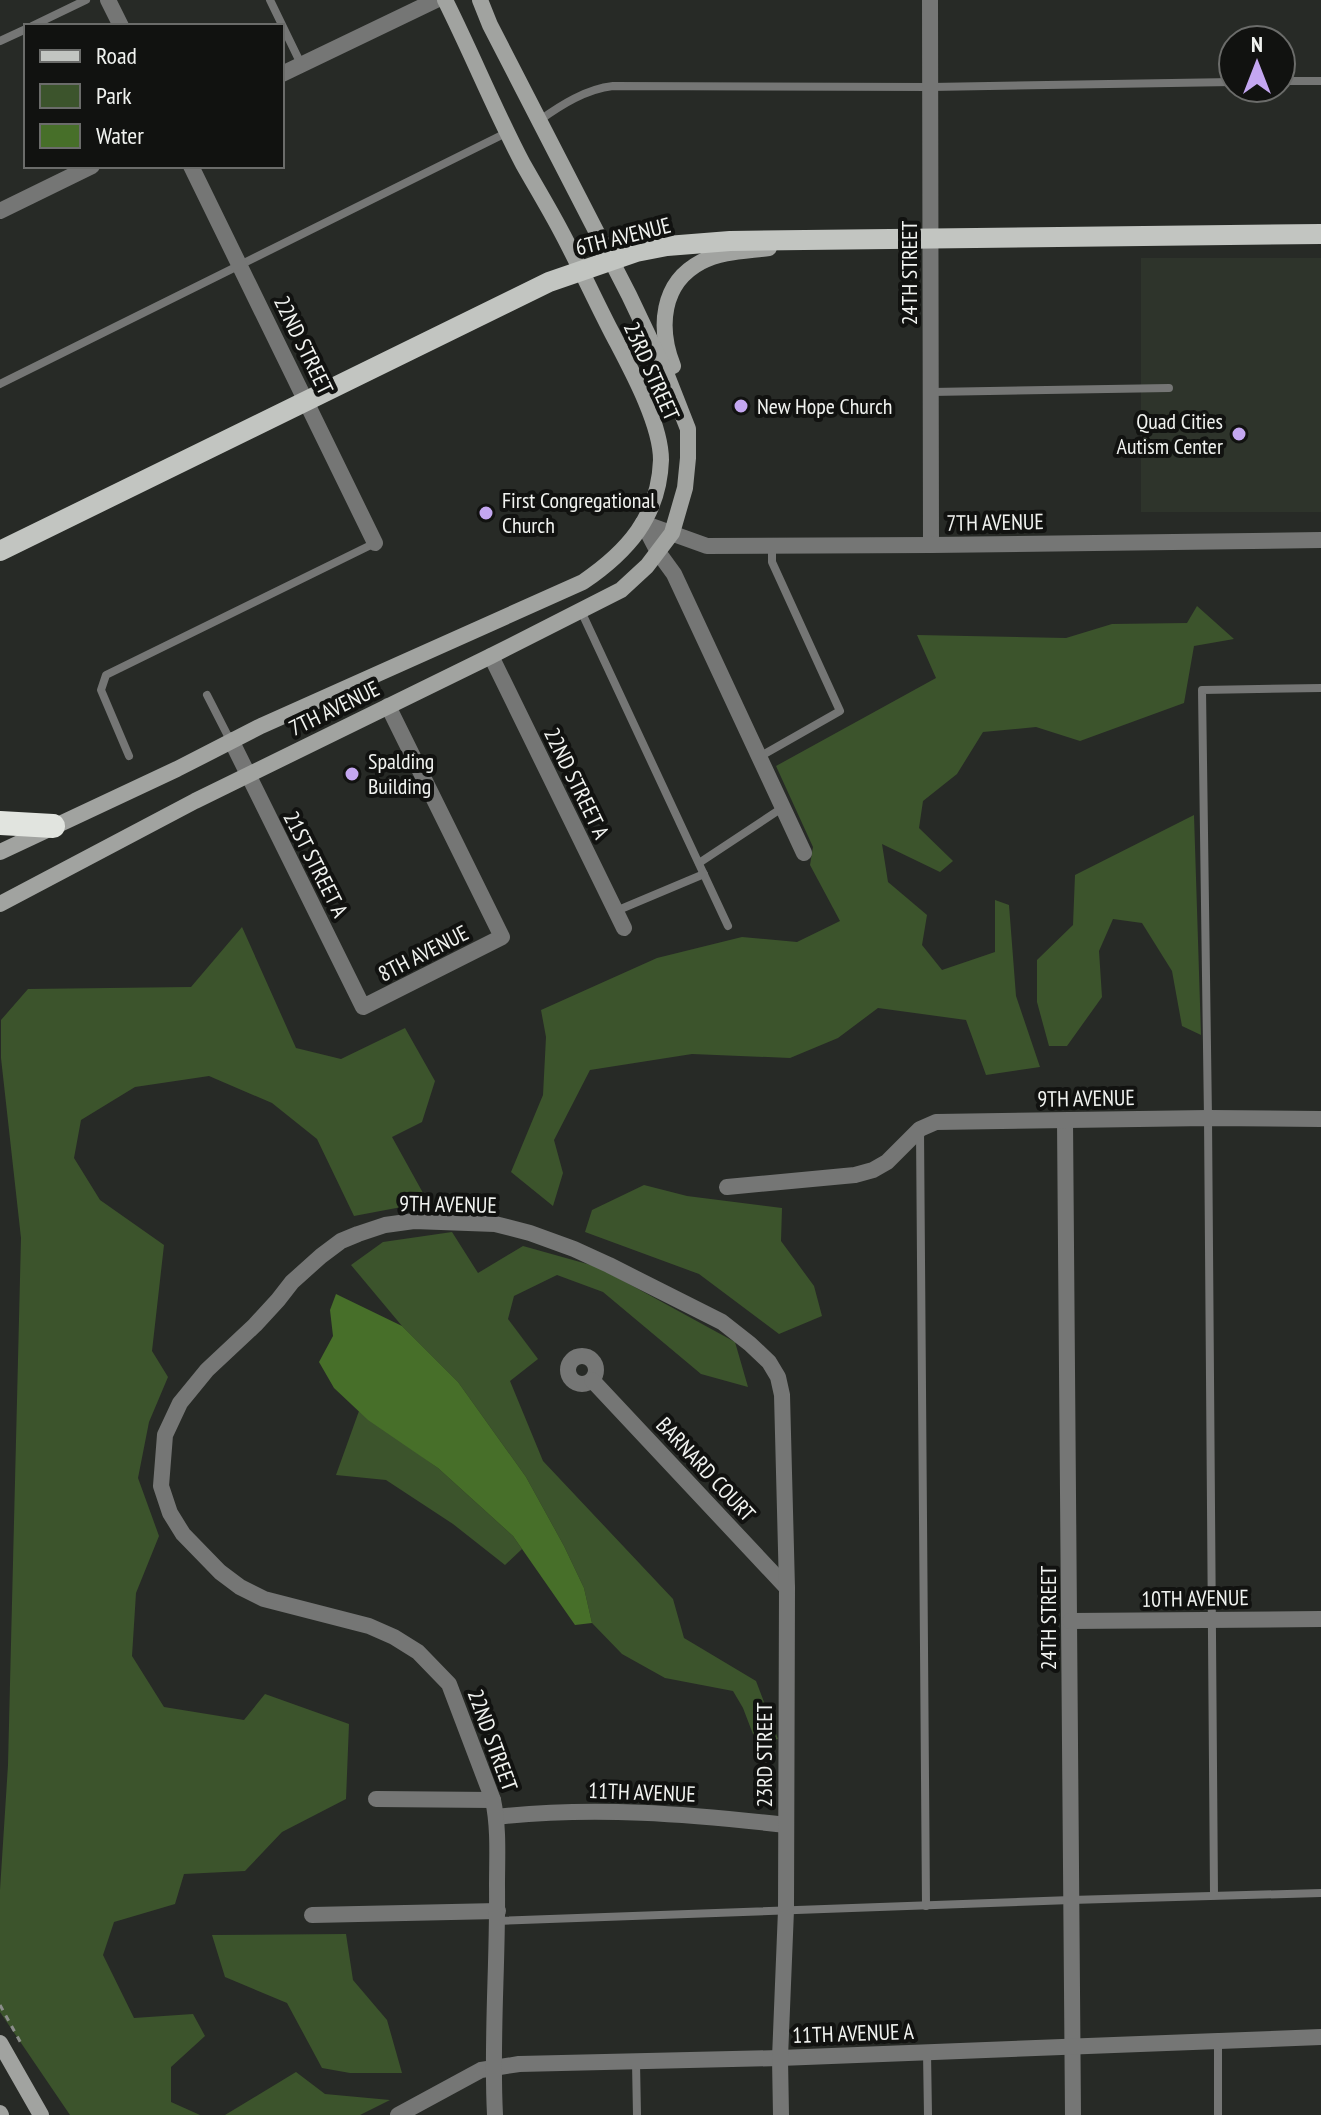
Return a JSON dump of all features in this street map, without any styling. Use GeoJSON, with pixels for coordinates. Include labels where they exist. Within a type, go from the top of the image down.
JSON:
{"type":"FeatureCollection","features":[{"type":"Feature","properties":{"kind":"highway"},"geometry":{"type":"LineString","coordinates":[[0,823],[53,826]]}},
{"type":"Feature","properties":{"kind":"main road","name":"23RD STREET"},"geometry":{"type":"LineString","coordinates":[[445,0],[522,161],[581,271],[648,409],[661,457],[658,486],[643,523]]}},
{"type":"Feature","properties":{"kind":"main road","name":"23RD STREET"},"geometry":{"type":"LineString","coordinates":[[480,0],[629,295],[666,373],[688,429],[685,488],[672,533]]}},
{"type":"Feature","properties":{"kind":"main road","name":"6TH AVENUE"},"geometry":{"type":"LineString","coordinates":[[0,551],[549,282],[636,252],[698,243],[1321,234]]}},
{"type":"Feature","properties":{"kind":"main road"},"geometry":{"type":"LineString","coordinates":[[688,429],[683,391],[667,351],[663,320],[674,288],[700,262],[718,255],[825,240]]}},
{"type":"Feature","properties":{"kind":"main road","name":"7TH AVENUE"},"geometry":{"type":"LineString","coordinates":[[0,852],[177,769],[231,740],[583,582],[609,564],[643,523]]}},
{"type":"Feature","properties":{"kind":"main road","name":"7TH AVENUE"},"geometry":{"type":"LineString","coordinates":[[0,904],[111,844],[621,590],[647,566],[672,533]]}},
{"type":"Feature","properties":{"kind":"main road"},"geometry":{"type":"LineString","coordinates":[[0,2043],[41,2115]]}},
{"type":"Feature","properties":{"kind":"street"},"geometry":{"type":"LineString","coordinates":[[108,0],[120,24]]}},
{"type":"Feature","properties":{"kind":"street"},"geometry":{"type":"LineString","coordinates":[[284,73],[436,0]]}},
{"type":"Feature","properties":{"kind":"street","name":"24TH STREET"},"geometry":{"type":"LineString","coordinates":[[930,0],[931,545]]}},
{"type":"Feature","properties":{"kind":"street"},"geometry":{"type":"LineString","coordinates":[[0,211],[88,168]]}},
{"type":"Feature","properties":{"kind":"street","name":"22ND STREET"},"geometry":{"type":"LineString","coordinates":[[192,168],[375,543]]}},
{"type":"Feature","properties":{"kind":"street"},"geometry":{"type":"LineString","coordinates":[[643,523],[674,574],[804,853]]}},
{"type":"Feature","properties":{"kind":"street","name":"7TH AVENUE"},"geometry":{"type":"LineString","coordinates":[[643,523],[707,546],[1321,540]]}},
{"type":"Feature","properties":{"kind":"street","name":"22ND STREET A"},"geometry":{"type":"LineString","coordinates":[[491,656],[624,928]]}},
{"type":"Feature","properties":{"kind":"street","name":"8TH AVENUE"},"geometry":{"type":"LineString","coordinates":[[363,1007],[502,937],[388,706]]}},
{"type":"Feature","properties":{"kind":"street","name":"21ST STREET A"},"geometry":{"type":"LineString","coordinates":[[231,740],[363,1007]]}},
{"type":"Feature","properties":{"kind":"street","name":"9TH AVENUE"},"geometry":{"type":"LineString","coordinates":[[920,1129],[936,1122],[955,1120],[1321,1119]]}},
{"type":"Feature","properties":{"kind":"street","name":"24TH STREET"},"geometry":{"type":"LineString","coordinates":[[1065,1121],[1073,2115]]}},
{"type":"Feature","properties":{"kind":"street"},"geometry":{"type":"LineString","coordinates":[[727,1187],[855,1175],[873,1170],[897,1153],[920,1129]]}},
{"type":"Feature","properties":{"kind":"street","name":"9TH AVENUE"},"geometry":{"type":"LineString","coordinates":[[207,1370],[255,1325],[308,1266],[341,1241],[385,1225],[414,1221],[495,1224],[574,1249],[722,1322],[769,1362],[778,1377],[782,1395]]}},
{"type":"Feature","properties":{"kind":"street","name":"22ND STREET"},"geometry":{"type":"LineString","coordinates":[[207,1370],[180,1403],[165,1435],[161,1486],[170,1513],[183,1534],[220,1572],[240,1587],[264,1599],[369,1626],[394,1637],[418,1652],[449,1684],[493,1800],[496,1817],[495,2115]]}},
{"type":"Feature","properties":{"kind":"street","name":"BARNARD COURT"},"geometry":{"type":"LineString","coordinates":[[592,1380],[787,1588]]}},
{"type":"Feature","properties":{"kind":"street","name":"23RD STREET"},"geometry":{"type":"LineString","coordinates":[[781,2115],[786,1910],[787,1588],[782,1395]]}},
{"type":"Feature","properties":{"kind":"street","name":"10TH AVENUE"},"geometry":{"type":"LineString","coordinates":[[1070,1621],[1321,1619]]}},
{"type":"Feature","properties":{"kind":"street"},"geometry":{"type":"LineString","coordinates":[[376,1799],[493,1800]]}},
{"type":"Feature","properties":{"kind":"street","name":"11TH AVENUE"},"geometry":{"type":"LineString","coordinates":[[496,1817],[621,1811],[786,1825]]}},
{"type":"Feature","properties":{"kind":"street"},"geometry":{"type":"LineString","coordinates":[[312,1915],[498,1916]]}},
{"type":"Feature","properties":{"kind":"street","name":"11TH AVENUE A"},"geometry":{"type":"LineString","coordinates":[[398,2115],[470,2075],[493,2067],[519,2064],[780,2058],[1321,2037]]}},
{"type":"Feature","properties":{"kind":"lane"},"geometry":{"type":"LineString","coordinates":[[36,24],[86,0]]}},
{"type":"Feature","properties":{"kind":"lane"},"geometry":{"type":"LineString","coordinates":[[270,0],[282,24]]}},
{"type":"Feature","properties":{"kind":"lane"},"geometry":{"type":"LineString","coordinates":[[284,28],[302,65]]}},
{"type":"Feature","properties":{"kind":"lane"},"geometry":{"type":"LineString","coordinates":[[0,41],[24,30]]}},
{"type":"Feature","properties":{"kind":"lane"},"geometry":{"type":"LineString","coordinates":[[1297,81],[1321,81]]}},
{"type":"Feature","properties":{"kind":"lane"},"geometry":{"type":"LineString","coordinates":[[540,120],[584,94],[613,86],[931,87],[1217,82]]}},
{"type":"Feature","properties":{"kind":"lane"},"geometry":{"type":"LineString","coordinates":[[0,384],[508,132]]}},
{"type":"Feature","properties":{"kind":"lane"},"geometry":{"type":"LineString","coordinates":[[931,392],[1169,388]]}},
{"type":"Feature","properties":{"kind":"lane"},"geometry":{"type":"LineString","coordinates":[[129,756],[101,690],[106,675],[375,543]]}},
{"type":"Feature","properties":{"kind":"lane"},"geometry":{"type":"LineString","coordinates":[[759,757],[840,711],[772,562],[772,546]]}},
{"type":"Feature","properties":{"kind":"lane"},"geometry":{"type":"LineString","coordinates":[[581,611],[728,926]]}},
{"type":"Feature","properties":{"kind":"lane"},"geometry":{"type":"LineString","coordinates":[[1214,1895],[1202,690],[1321,688]]}},
{"type":"Feature","properties":{"kind":"lane"},"geometry":{"type":"LineString","coordinates":[[207,695],[231,740]]}},
{"type":"Feature","properties":{"kind":"lane"},"geometry":{"type":"LineString","coordinates":[[699,863],[782,808]]}},
{"type":"Feature","properties":{"kind":"lane"},"geometry":{"type":"LineString","coordinates":[[615,912],[704,874]]}},
{"type":"Feature","properties":{"kind":"lane"},"geometry":{"type":"LineString","coordinates":[[920,1129],[926,1906]]}},
{"type":"Feature","properties":{"kind":"lane"},"geometry":{"type":"LineString","coordinates":[[498,1916],[1321,1893]]}},
{"type":"Feature","properties":{"kind":"lane"},"geometry":{"type":"LineString","coordinates":[[1218,2040],[1218,2115]]}},
{"type":"Feature","properties":{"kind":"lane"},"geometry":{"type":"LineString","coordinates":[[927,2052],[928,2115]]}},
{"type":"Feature","properties":{"kind":"lane"},"geometry":{"type":"LineString","coordinates":[[636,2061],[637,2115]]}},
{"type":"Feature","properties":{"kind":"shaded area"},"geometry":{"type":"Polygon","coordinates":[[[1141,258],[1321,258],[1321,512],[1141,512],[1141,258]]]}},
{"type":"Feature","properties":{"kind":"green space"},"geometry":{"type":"Polygon","coordinates":[[[1197,606],[1234,639],[1194,646],[1184,703],[1080,741],[1036,727],[983,732],[957,774],[923,801],[919,828],[953,861],[940,872],[882,844],[888,882],[927,915],[922,945],[942,970],[995,952],[995,900],[1009,905],[1016,996],[1040,1067],[986,1075],[966,1020],[878,1008],[838,1038],[790,1058],[692,1054],[590,1070],[554,1140],[563,1173],[553,1206],[511,1172],[543,1095],[546,1037],[541,1010],[657,958],[742,937],[797,942],[840,921],[810,865],[813,847],[776,766],[936,678],[917,635],[1066,638],[1112,624],[1187,623],[1197,606]]]}},
{"type":"Feature","properties":{"kind":"green space"},"geometry":{"type":"Polygon","coordinates":[[[1194,815],[1201,1035],[1182,1026],[1172,971],[1142,923],[1113,919],[1099,951],[1102,997],[1067,1046],[1049,1046],[1037,1002],[1037,960],[1073,925],[1075,875],[1194,815]]]}},
{"type":"Feature","properties":{"kind":"green space"},"geometry":{"type":"Polygon","coordinates":[[[242,927],[296,1048],[341,1059],[405,1028],[435,1081],[422,1122],[392,1137],[428,1202],[354,1216],[317,1139],[272,1103],[209,1076],[135,1087],[81,1120],[74,1158],[100,1200],[164,1245],[152,1351],[168,1377],[149,1422],[138,1478],[159,1536],[136,1593],[132,1656],[164,1707],[244,1720],[265,1694],[349,1724],[346,1799],[282,1832],[245,1871],[184,1874],[175,1904],[114,1922],[103,1955],[134,2018],[193,2014],[205,2036],[171,2067],[171,2102],[200,2115],[70,2115],[0,2012],[0,1890],[8,1765],[21,1238],[1,1058],[1,1020],[28,989],[191,987],[242,927]]]}},
{"type":"Feature","properties":{"kind":"green space"},"geometry":{"type":"Polygon","coordinates":[[[644,1185],[687,1196],[782,1208],[781,1241],[814,1286],[822,1316],[779,1334],[699,1274],[585,1232],[592,1210],[644,1185]]]}},
{"type":"Feature","properties":{"kind":"green space"},"geometry":{"type":"Polygon","coordinates":[[[452,1232],[478,1273],[523,1246],[598,1267],[735,1342],[748,1387],[701,1374],[603,1292],[557,1275],[514,1296],[508,1319],[538,1359],[510,1381],[543,1461],[673,1599],[684,1638],[756,1681],[778,1739],[756,1742],[733,1691],[665,1678],[622,1654],[592,1623],[584,1588],[526,1477],[458,1382],[402,1326],[351,1265],[383,1242],[452,1232]]]}},
{"type":"Feature","properties":{"kind":"green space"},"geometry":{"type":"Polygon","coordinates":[[[359,1411],[438,1468],[513,1536],[522,1549],[505,1565],[453,1524],[386,1480],[336,1475],[359,1411]]]}},
{"type":"Feature","properties":{"kind":"green space"},"geometry":{"type":"Polygon","coordinates":[[[346,1934],[353,1980],[387,2020],[402,2073],[350,2073],[322,2068],[287,2003],[225,1977],[212,1935],[346,1934]]]}},
{"type":"Feature","properties":{"kind":"green space"},"geometry":{"type":"Polygon","coordinates":[[[296,2072],[325,2094],[390,2100],[360,2115],[225,2115],[296,2072]]]}},
{"type":"Feature","properties":{"kind":"water"},"geometry":{"type":"Polygon","coordinates":[[[336,1294],[402,1326],[458,1382],[526,1477],[584,1588],[592,1623],[575,1625],[513,1536],[438,1468],[368,1420],[334,1388],[319,1362],[333,1336],[330,1310],[336,1294]]]}},
{"type":"Feature","properties":{"kind":"place","name":"New Hope Church"},"geometry":{"type":"Point","coordinates":[741,406]}},
{"type":"Feature","properties":{"kind":"place","name":"Quad Cities Autism Center"},"geometry":{"type":"Point","coordinates":[1239,434]}},
{"type":"Feature","properties":{"kind":"place","name":"First Congregational Church"},"geometry":{"type":"Point","coordinates":[486,513]}},
{"type":"Feature","properties":{"kind":"place","name":"Spalding Building"},"geometry":{"type":"Point","coordinates":[352,774]}}]}
